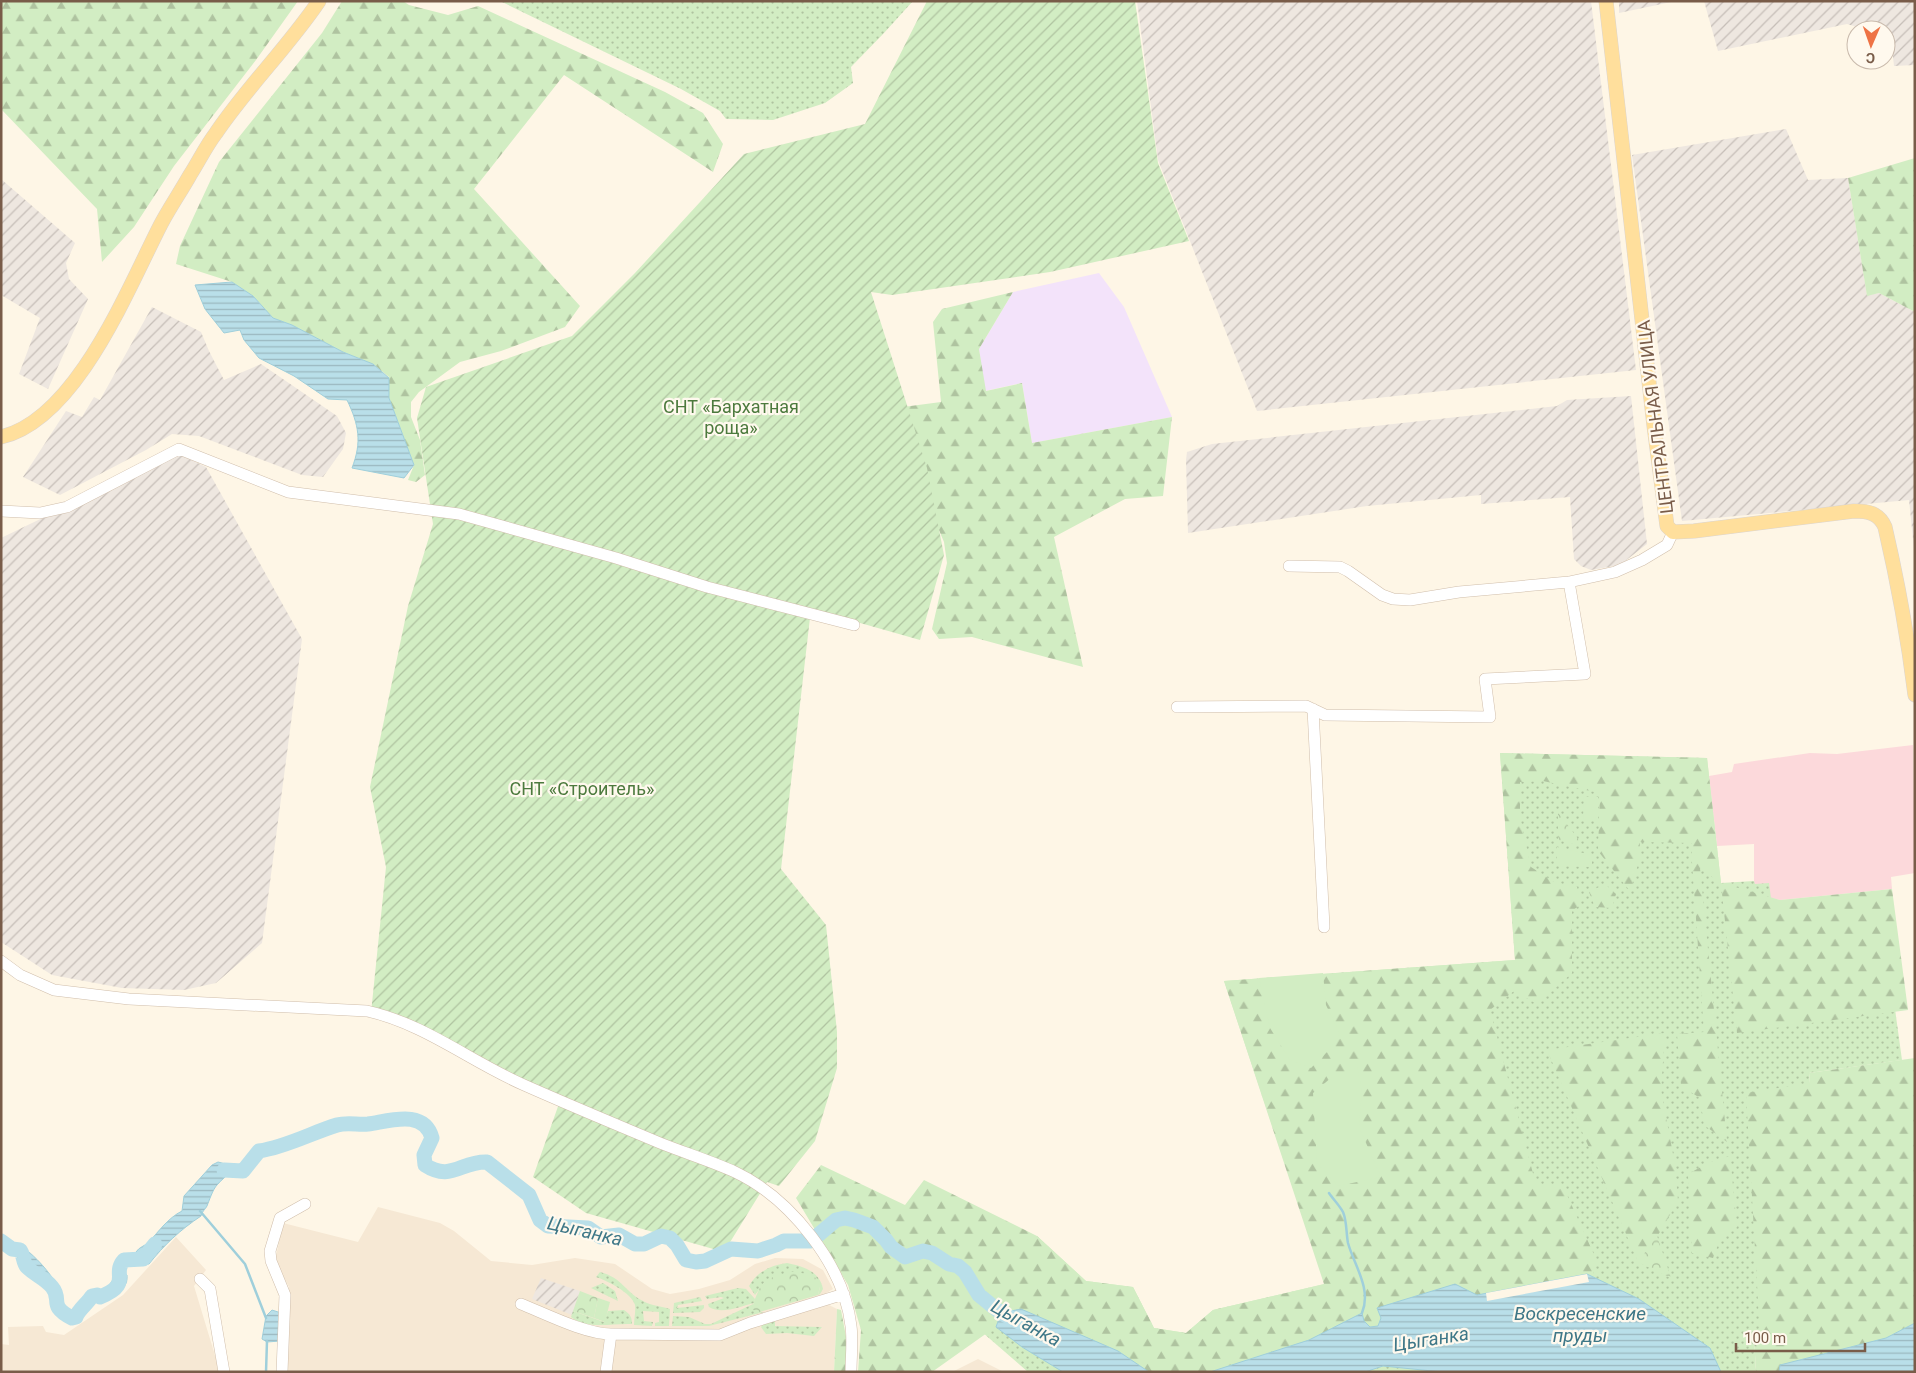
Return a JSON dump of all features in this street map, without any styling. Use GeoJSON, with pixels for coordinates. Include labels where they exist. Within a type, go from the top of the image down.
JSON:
{"type":"FeatureCollection","features":[{"type":"Feature","properties":{"kind":"main road"},"geometry":{"type":"LineString","coordinates":[[1,437],[8,436],[37,420],[55,405],[79,377],[102,340],[162,222],[215,133],[319,1]]}},
{"type":"Feature","properties":{"kind":"main road","name":"ЦЕНТРАЛЬНАЯ УЛИЦА"},"geometry":{"type":"LineString","coordinates":[[1606,1],[1663,501],[1668,526],[1673,532],[1694,531],[1854,511],[1868,511],[1877,516],[1882,520],[1885,527],[1899,588],[1910,648],[1915,695]]}},
{"type":"Feature","properties":{"kind":"street"},"geometry":{"type":"LineString","coordinates":[[1,510],[40,513],[67,507],[179,449],[288,492],[458,514],[616,558],[707,587],[854,625]]}},
{"type":"Feature","properties":{"kind":"street"},"geometry":{"type":"LineString","coordinates":[[1289,566],[1340,567],[1382,595],[1393,599],[1410,600],[1459,592],[1569,582],[1615,572],[1642,560],[1667,545],[1673,532]]}},
{"type":"Feature","properties":{"kind":"street"},"geometry":{"type":"LineString","coordinates":[[1177,707],[1306,706],[1326,716],[1490,718],[1485,679],[1584,674],[1569,582]]}},
{"type":"Feature","properties":{"kind":"street"},"geometry":{"type":"LineString","coordinates":[[1313,709],[1324,927]]}},
{"type":"Feature","properties":{"kind":"street"},"geometry":{"type":"LineString","coordinates":[[1,960],[20,975],[54,990],[129,999],[367,1011],[391,1016],[429,1034],[513,1080],[609,1122],[735,1172],[760,1186],[782,1203],[830,1262],[844,1294],[852,1327],[851,1372]]}},
{"type":"Feature","properties":{"kind":"street"},"geometry":{"type":"LineString","coordinates":[[282,1372],[285,1294],[271,1261],[270,1251],[280,1218],[305,1204]]}},
{"type":"Feature","properties":{"kind":"street"},"geometry":{"type":"LineString","coordinates":[[200,1279],[210,1289],[224,1372]]}},
{"type":"Feature","properties":{"kind":"street"},"geometry":{"type":"LineString","coordinates":[[521,1304],[581,1328],[602,1334],[720,1335],[750,1323],[844,1294]]}},
{"type":"Feature","properties":{"kind":"street"},"geometry":{"type":"LineString","coordinates":[[606,1372],[611,1334]]}},
{"type":"Feature","properties":{"kind":"shaded area"},"geometry":{"type":"Polygon","coordinates":[[[1137,1],[1591,1],[1636,370],[1257,411],[1158,160],[1137,1]]]}},
{"type":"Feature","properties":{"kind":"shaded area"},"geometry":{"type":"Polygon","coordinates":[[[1619,1],[1676,1],[1619,13],[1619,1]]]}},
{"type":"Feature","properties":{"kind":"shaded area"},"geometry":{"type":"Polygon","coordinates":[[[1704,1],[1915,1],[1915,65],[1896,66],[1896,20],[1846,20],[1846,24],[1718,51],[1704,1]]]}},
{"type":"Feature","properties":{"kind":"shaded area"},"geometry":{"type":"Polygon","coordinates":[[[1786,129],[1808,180],[1848,178],[1867,295],[1879,293],[1915,312],[1915,558],[1909,500],[1682,521],[1632,155],[1786,129]]]}},
{"type":"Feature","properties":{"kind":"shaded area"},"geometry":{"type":"Polygon","coordinates":[[[1,179],[75,243],[66,263],[69,279],[88,299],[48,389],[19,374],[40,318],[1,295],[1,179]]]}},
{"type":"Feature","properties":{"kind":"shaded area"},"geometry":{"type":"Polygon","coordinates":[[[1099,273],[1124,307],[1172,417],[1032,443],[1022,383],[985,391],[979,349],[1013,292],[1099,273]]]}},
{"type":"Feature","properties":{"kind":"shaded area"},"geometry":{"type":"Polygon","coordinates":[[[152,307],[201,332],[224,380],[261,364],[337,416],[346,433],[343,449],[323,477],[302,475],[199,436],[172,434],[146,450],[60,495],[23,477],[66,411],[82,417],[94,397],[100,400],[152,307]]]}},
{"type":"Feature","properties":{"kind":"shaded area"},"geometry":{"type":"Polygon","coordinates":[[[1631,396],[1647,544],[1620,565],[1591,570],[1581,566],[1574,559],[1570,497],[1481,504],[1481,495],[1367,506],[1188,533],[1187,452],[1212,444],[1557,406],[1567,400],[1631,396]]]}},
{"type":"Feature","properties":{"kind":"shaded area"},"geometry":{"type":"Polygon","coordinates":[[[177,453],[206,467],[302,639],[262,943],[216,983],[184,990],[122,988],[52,975],[1,942],[1,538],[177,453]]]}},
{"type":"Feature","properties":{"kind":"shaded area"},"geometry":{"type":"Polygon","coordinates":[[[1913,745],[1915,873],[1891,877],[1892,889],[1780,900],[1771,898],[1754,884],[1754,844],[1717,846],[1709,776],[1732,772],[1734,764],[1810,753],[1837,754],[1913,745]]]}},
{"type":"Feature","properties":{"kind":"shaded area"},"geometry":{"type":"Polygon","coordinates":[[[378,1207],[440,1223],[454,1231],[491,1261],[532,1265],[575,1258],[615,1264],[652,1289],[670,1294],[699,1289],[730,1280],[755,1264],[775,1258],[803,1259],[823,1270],[833,1289],[825,1294],[829,1305],[837,1309],[834,1372],[285,1372],[289,1287],[275,1261],[283,1223],[358,1242],[378,1207]]]}},
{"type":"Feature","properties":{"kind":"shaded area"},"geometry":{"type":"Polygon","coordinates":[[[176,1237],[206,1270],[194,1286],[220,1372],[1,1372],[1,1344],[9,1345],[8,1327],[43,1326],[46,1332],[64,1335],[123,1295],[176,1237]]]}},
{"type":"Feature","properties":{"kind":"shaded area"},"geometry":{"type":"Polygon","coordinates":[[[541,1278],[580,1291],[572,1315],[532,1299],[541,1278]]]}},
{"type":"Feature","properties":{"kind":"shaded area"},"geometry":{"type":"Polygon","coordinates":[[[978,1359],[1004,1372],[952,1372],[978,1359]]]}},
{"type":"Feature","properties":{"kind":"green space"},"geometry":{"type":"Polygon","coordinates":[[[1,1],[298,1],[256,60],[174,166],[134,227],[102,262],[97,209],[1,109],[1,1]]]}},
{"type":"Feature","properties":{"kind":"green space"},"geometry":{"type":"Polygon","coordinates":[[[342,1],[403,1],[409,5],[448,15],[478,6],[665,92],[703,113],[723,144],[713,172],[564,75],[474,189],[580,306],[565,327],[501,351],[460,362],[419,392],[411,402],[411,417],[420,440],[425,475],[416,482],[408,480],[414,465],[389,398],[389,377],[373,364],[343,352],[292,325],[273,318],[253,296],[232,282],[176,264],[180,246],[219,162],[322,33],[342,1]]]}},
{"type":"Feature","properties":{"kind":"green space"},"geometry":{"type":"Polygon","coordinates":[[[500,1],[913,1],[851,67],[853,83],[825,103],[773,120],[726,119],[720,111],[681,89],[500,1]]]}},
{"type":"Feature","properties":{"kind":"green space"},"geometry":{"type":"Polygon","coordinates":[[[927,1],[1135,1],[1158,163],[1189,241],[1050,272],[892,295],[871,292],[927,468],[944,555],[920,640],[811,609],[781,869],[826,925],[837,1032],[837,1068],[815,1141],[779,1186],[767,1182],[724,1252],[586,1213],[533,1177],[561,1098],[371,1013],[386,867],[370,787],[408,606],[433,524],[417,418],[426,387],[572,336],[635,273],[744,154],[865,124],[927,1]]]}},
{"type":"Feature","properties":{"kind":"green space"},"geometry":{"type":"Polygon","coordinates":[[[1915,158],[1915,312],[1879,293],[1867,296],[1848,178],[1915,158]]]}},
{"type":"Feature","properties":{"kind":"green space"},"geometry":{"type":"Polygon","coordinates":[[[1013,292],[979,349],[986,391],[1022,383],[1032,443],[1172,417],[1163,496],[1125,499],[1054,537],[1083,667],[972,637],[939,639],[932,629],[947,563],[944,542],[920,485],[903,407],[941,402],[933,322],[942,309],[1013,292]]]}},
{"type":"Feature","properties":{"kind":"green space"},"geometry":{"type":"Polygon","coordinates":[[[1500,753],[1707,758],[1721,883],[1754,881],[1755,884],[1769,883],[1771,898],[1895,1009],[1902,1060],[1809,1073],[1810,1083],[1760,1336],[1754,1337],[1756,1372],[1028,1372],[967,1319],[1037,1236],[1086,1281],[1133,1287],[1154,1328],[1186,1333],[1213,1310],[1325,1284],[1224,981],[1515,960],[1500,753]]]}},
{"type":"Feature","properties":{"kind":"green space"},"geometry":{"type":"Polygon","coordinates":[[[1500,753],[1707,758],[1721,883],[1780,900],[1892,889],[1908,1010],[1737,1033],[1721,884],[1700,868],[1727,1142],[1704,1125],[1700,1098],[1681,1086],[1677,1034],[1704,1032],[1692,843],[1640,842],[1639,861],[1630,891],[1598,851],[1600,793],[1543,781],[1520,782],[1520,817],[1531,867],[1554,882],[1577,887],[1581,904],[1572,911],[1572,973],[1537,1004],[1514,991],[1490,1010],[1536,1185],[1563,1186],[1596,1259],[1593,1277],[1587,1275],[1477,1295],[1455,1284],[1377,1309],[1381,1318],[1378,1326],[1370,1327],[1364,1321],[1362,1313],[1309,1340],[1210,1372],[1149,1372],[1118,1351],[1021,1309],[932,1372],[858,1372],[861,1330],[848,1285],[796,1198],[821,1165],[905,1205],[924,1180],[1037,1236],[1086,1281],[1133,1287],[1154,1328],[1186,1333],[1213,1310],[1324,1284],[1224,981],[1515,960],[1500,753]]]}},
{"type":"Feature","properties":{"kind":"green space"},"geometry":{"type":"Polygon","coordinates":[[[1584,797],[1598,797],[1598,820],[1583,820],[1584,797]]]}},
{"type":"Feature","properties":{"kind":"green space"},"geometry":{"type":"Polygon","coordinates":[[[1558,812],[1584,847],[1558,840],[1558,812]]]}},
{"type":"Feature","properties":{"kind":"green space"},"geometry":{"type":"Polygon","coordinates":[[[1557,847],[1592,855],[1592,867],[1557,866],[1557,847]]]}},
{"type":"Feature","properties":{"kind":"green space"},"geometry":{"type":"Polygon","coordinates":[[[1605,884],[1616,894],[1612,908],[1595,907],[1589,892],[1605,884]]]}},
{"type":"Feature","properties":{"kind":"green space"},"geometry":{"type":"Polygon","coordinates":[[[1323,973],[1326,1005],[1340,1034],[1328,1051],[1311,1068],[1290,1060],[1270,1028],[1259,978],[1323,973]]]}},
{"type":"Feature","properties":{"kind":"green space"},"geometry":{"type":"Polygon","coordinates":[[[1665,1033],[1661,1090],[1675,1165],[1678,1201],[1657,1237],[1671,1278],[1638,1262],[1547,1050],[1665,1033]]]}},
{"type":"Feature","properties":{"kind":"green space"},"geometry":{"type":"Polygon","coordinates":[[[1915,1058],[1915,1323],[1887,1338],[1781,1365],[1779,1372],[1756,1372],[1754,1337],[1760,1336],[1746,1093],[1810,1083],[1809,1073],[1915,1058]]]}},
{"type":"Feature","properties":{"kind":"green space"},"geometry":{"type":"Polygon","coordinates":[[[1357,1067],[1362,1091],[1359,1127],[1381,1177],[1338,1186],[1317,1163],[1313,1093],[1332,1077],[1357,1067]]]}},
{"type":"Feature","properties":{"kind":"green space"},"geometry":{"type":"Polygon","coordinates":[[[1730,1156],[1737,1227],[1720,1239],[1713,1258],[1692,1253],[1688,1174],[1710,1162],[1730,1156]]]}},
{"type":"Feature","properties":{"kind":"green space"},"geometry":{"type":"Polygon","coordinates":[[[1657,1236],[1671,1278],[1638,1262],[1657,1236]]]}},
{"type":"Feature","properties":{"kind":"green space"},"geometry":{"type":"Polygon","coordinates":[[[787,1263],[809,1270],[814,1274],[823,1289],[820,1294],[818,1295],[820,1287],[765,1282],[755,1295],[749,1286],[760,1273],[775,1265],[787,1263]]]}},
{"type":"Feature","properties":{"kind":"green space"},"geometry":{"type":"Polygon","coordinates":[[[600,1272],[619,1281],[632,1294],[643,1301],[670,1309],[669,1326],[655,1326],[655,1323],[659,1322],[659,1312],[643,1311],[644,1321],[653,1322],[652,1326],[634,1325],[635,1305],[633,1300],[618,1288],[596,1277],[600,1272]]]}},
{"type":"Feature","properties":{"kind":"green space"},"geometry":{"type":"Polygon","coordinates":[[[791,1272],[799,1272],[816,1278],[820,1287],[818,1295],[756,1313],[752,1308],[764,1282],[791,1272]]]}},
{"type":"Feature","properties":{"kind":"green space"},"geometry":{"type":"Polygon","coordinates":[[[603,1283],[615,1291],[618,1301],[591,1288],[603,1283]]]}},
{"type":"Feature","properties":{"kind":"green space"},"geometry":{"type":"Polygon","coordinates":[[[738,1288],[746,1289],[755,1299],[754,1303],[726,1310],[709,1307],[708,1304],[724,1298],[707,1299],[705,1296],[738,1288]]]}},
{"type":"Feature","properties":{"kind":"green space"},"geometry":{"type":"Polygon","coordinates":[[[580,1291],[598,1298],[594,1318],[573,1311],[580,1291]]]}},
{"type":"Feature","properties":{"kind":"green space"},"geometry":{"type":"Polygon","coordinates":[[[700,1297],[702,1301],[678,1305],[677,1308],[704,1305],[700,1312],[673,1313],[674,1303],[700,1297]]]}},
{"type":"Feature","properties":{"kind":"green space"},"geometry":{"type":"Polygon","coordinates":[[[598,1298],[610,1302],[605,1322],[594,1318],[598,1298]]]}},
{"type":"Feature","properties":{"kind":"green space"},"geometry":{"type":"Polygon","coordinates":[[[753,1304],[756,1312],[764,1312],[709,1326],[672,1326],[673,1316],[689,1317],[705,1324],[711,1324],[753,1304]]]}},
{"type":"Feature","properties":{"kind":"green space"},"geometry":{"type":"Polygon","coordinates":[[[837,1309],[841,1310],[847,1342],[846,1372],[834,1372],[837,1309]]]}},
{"type":"Feature","properties":{"kind":"green space"},"geometry":{"type":"Polygon","coordinates":[[[624,1310],[632,1319],[632,1324],[592,1325],[577,1321],[571,1317],[573,1311],[604,1322],[608,1311],[624,1310]]]}},
{"type":"Feature","properties":{"kind":"green space"},"geometry":{"type":"Polygon","coordinates":[[[775,1320],[775,1326],[822,1327],[814,1336],[787,1333],[766,1334],[761,1327],[764,1323],[775,1320]]]}},
{"type":"Feature","properties":{"kind":"water"},"geometry":{"type":"Polygon","coordinates":[[[232,282],[253,296],[273,318],[292,325],[343,352],[373,364],[389,378],[389,398],[414,465],[404,478],[352,468],[357,450],[358,434],[347,400],[328,399],[294,376],[259,358],[244,340],[240,330],[224,333],[205,309],[195,285],[232,282]]]}},
{"type":"Feature","properties":{"kind":"water"},"geometry":{"type":"Polygon","coordinates":[[[218,1162],[241,1168],[243,1171],[241,1173],[231,1171],[216,1187],[201,1216],[179,1232],[149,1264],[146,1264],[136,1252],[149,1242],[168,1221],[182,1211],[184,1196],[212,1165],[218,1162]]]}},
{"type":"Feature","properties":{"kind":"water"},"geometry":{"type":"Polygon","coordinates":[[[16,1244],[40,1263],[58,1288],[52,1288],[27,1270],[18,1258],[16,1244]]]}},
{"type":"Feature","properties":{"kind":"water"},"geometry":{"type":"Polygon","coordinates":[[[117,1273],[127,1275],[127,1282],[114,1295],[109,1286],[117,1273]]]}},
{"type":"Feature","properties":{"kind":"water","name":"Воскресенские пруды"},"geometry":{"type":"Polygon","coordinates":[[[1587,1274],[1639,1299],[1710,1348],[1721,1372],[1442,1372],[1383,1366],[1365,1372],[1210,1372],[1309,1340],[1362,1313],[1364,1321],[1370,1327],[1378,1326],[1381,1318],[1377,1308],[1455,1284],[1477,1295],[1587,1274]]]}},
{"type":"Feature","properties":{"kind":"water"},"geometry":{"type":"Polygon","coordinates":[[[1021,1309],[1118,1351],[1149,1372],[1063,1372],[1022,1347],[996,1327],[1001,1313],[1021,1309]]]}},
{"type":"Feature","properties":{"kind":"water"},"geometry":{"type":"Polygon","coordinates":[[[272,1310],[281,1313],[280,1341],[267,1342],[262,1339],[266,1316],[272,1310]]]}},
{"type":"Feature","properties":{"kind":"water"},"geometry":{"type":"Polygon","coordinates":[[[1915,1323],[1915,1372],[1779,1372],[1780,1365],[1886,1338],[1915,1323]]]}},
{"type":"Feature","properties":{"kind":"pier"},"geometry":{"type":"Polygon","coordinates":[[[1587,1274],[1589,1282],[1487,1301],[1486,1293],[1587,1274]]]}},
{"type":"Feature","properties":{"kind":"waterway","name":"Цыганка"},"geometry":{"type":"LineString","coordinates":[[224,1170],[243,1171],[259,1151],[289,1143],[337,1125],[368,1124],[396,1119],[414,1120],[422,1123],[428,1129],[432,1138],[424,1155],[425,1165],[442,1172],[456,1170],[470,1164],[487,1162],[529,1195],[540,1220],[548,1226],[588,1228],[601,1237],[619,1235],[635,1244],[644,1244],[661,1236],[670,1238],[677,1245],[686,1260],[696,1262],[705,1261],[731,1249],[758,1251],[784,1241],[811,1241],[836,1220],[845,1218],[873,1227],[891,1247],[905,1257],[923,1251],[932,1253],[949,1264],[958,1266],[965,1272],[979,1295],[1001,1313],[1019,1322]]}},
{"type":"Feature","properties":{"kind":"waterway"},"geometry":{"type":"LineString","coordinates":[[1329,1193],[1344,1216],[1348,1243],[1364,1286],[1365,1304],[1362,1313]]}},
{"type":"Feature","properties":{"kind":"waterway"},"geometry":{"type":"LineString","coordinates":[[200,1211],[245,1264],[266,1318]]}},
{"type":"Feature","properties":{"kind":"waterway","name":"Цыганка"},"geometry":{"type":"LineString","coordinates":[[1,1241],[12,1249],[20,1250],[30,1270],[52,1287],[60,1310],[72,1318],[76,1317],[92,1296],[97,1295],[100,1297],[116,1288],[120,1279],[119,1270],[124,1260],[143,1259],[155,1244]]}},
{"type":"Feature","properties":{"kind":"waterway"},"geometry":{"type":"LineString","coordinates":[[266,1372],[267,1341]]}},
{"type":"Feature","properties":{"kind":"park label","name":"СНТ «Бархатная роща»"},"geometry":{"type":"Point","coordinates":[731,416]}},
{"type":"Feature","properties":{"kind":"park label","name":"СНТ «Строитель»"},"geometry":{"type":"Point","coordinates":[582,788]}}]}
